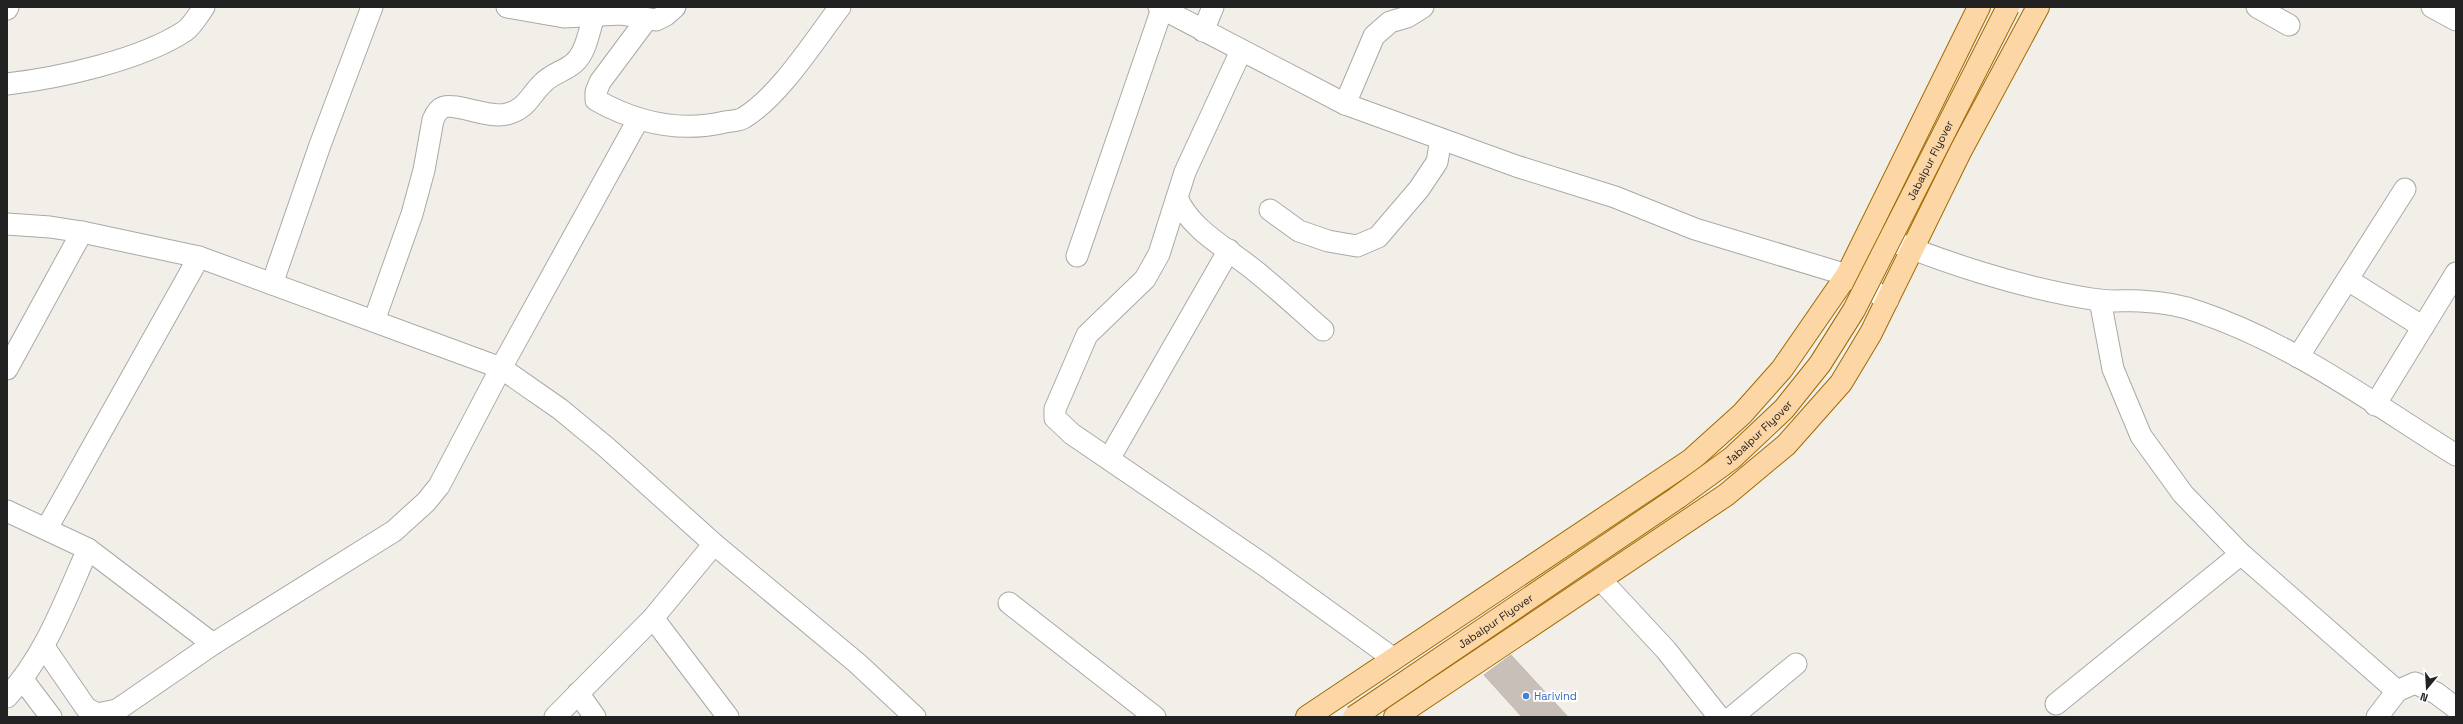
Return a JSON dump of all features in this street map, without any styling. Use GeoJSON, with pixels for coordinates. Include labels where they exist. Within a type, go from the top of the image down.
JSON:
{"type":"FeatureCollection","features":[{"type":"Feature","properties":{"kind":"main road"},"geometry":{"type":"LineString","coordinates":[[1306,717],[1691,460],[1742,414],[1782,370],[1847,275],[1979,7]]}},
{"type":"Feature","properties":{"kind":"main road","name":"Jabalpur Flyover"},"geometry":{"type":"LineString","coordinates":[[1354,717],[1676,498],[1732,458],[1784,409],[1820,364],[1854,310],[2008,7]]}},
{"type":"Feature","properties":{"kind":"main road"},"geometry":{"type":"LineString","coordinates":[[1395,717],[1726,495],[1786,445],[1841,383],[1888,300],[1961,150],[2038,7]]}},
{"type":"Feature","properties":{"kind":"street"},"geometry":{"type":"LineString","coordinates":[[7,84],[33,81],[138,55],[186,30],[204,7]]}},
{"type":"Feature","properties":{"kind":"street"},"geometry":{"type":"LineString","coordinates":[[272,284],[320,145],[372,7]]}},
{"type":"Feature","properties":{"kind":"street"},"geometry":{"type":"LineString","coordinates":[[507,7],[564,17],[628,14],[656,20],[666,15],[674,7]]}},
{"type":"Feature","properties":{"kind":"street"},"geometry":{"type":"LineString","coordinates":[[647,19],[600,82],[596,92],[596,100],[638,120],[667,127],[710,126],[744,118],[779,87],[840,7]]}},
{"type":"Feature","properties":{"kind":"street"},"geometry":{"type":"LineString","coordinates":[[1203,31],[1213,7]]}},
{"type":"Feature","properties":{"kind":"street"},"geometry":{"type":"LineString","coordinates":[[1345,104],[1374,36],[1390,22],[1407,17],[1423,7]]}},
{"type":"Feature","properties":{"kind":"street"},"geometry":{"type":"LineString","coordinates":[[2257,7],[2289,25]]}},
{"type":"Feature","properties":{"kind":"street"},"geometry":{"type":"LineString","coordinates":[[2432,7],[2456,20]]}},
{"type":"Feature","properties":{"kind":"street"},"geometry":{"type":"LineString","coordinates":[[1077,256],[1160,8],[1345,104],[1516,166],[1615,197],[1695,229],[1847,275],[1888,300]]}},
{"type":"Feature","properties":{"kind":"street"},"geometry":{"type":"LineString","coordinates":[[374,321],[412,214],[424,170],[433,120],[436,113],[443,107],[450,106],[475,113],[506,115],[520,110],[529,102],[544,81],[575,63],[583,50],[594,16]]}},
{"type":"Feature","properties":{"kind":"street"},"geometry":{"type":"LineString","coordinates":[[1241,51],[1184,172],[1159,254],[1145,279],[1087,335],[1055,409],[1055,418],[1060,425],[1264,565],[1394,659]]}},
{"type":"Feature","properties":{"kind":"street"},"geometry":{"type":"LineString","coordinates":[[44,647],[86,708],[97,714],[105,714],[117,710],[213,644],[394,531],[426,502],[439,486],[500,368],[638,120]]}},
{"type":"Feature","properties":{"kind":"street"},"geometry":{"type":"LineString","coordinates":[[1270,210],[1299,231],[1328,241],[1357,246],[1378,237],[1419,189],[1437,162],[1441,139]]}},
{"type":"Feature","properties":{"kind":"street"},"geometry":{"type":"LineString","coordinates":[[2298,357],[2405,189]]}},
{"type":"Feature","properties":{"kind":"street"},"geometry":{"type":"LineString","coordinates":[[1177,198],[1191,221],[1206,235],[1229,250],[1323,330]]}},
{"type":"Feature","properties":{"kind":"street"},"geometry":{"type":"LineString","coordinates":[[7,224],[50,227],[82,232],[199,257],[500,368],[560,409],[714,544],[857,663],[915,717]]}},
{"type":"Feature","properties":{"kind":"street"},"geometry":{"type":"LineString","coordinates":[[7,369],[82,232]]}},
{"type":"Feature","properties":{"kind":"street"},"geometry":{"type":"LineString","coordinates":[[1869,232],[1912,250],[2020,285],[2100,300],[2140,301],[2187,308],[2241,328],[2298,357],[2456,455]]}},
{"type":"Feature","properties":{"kind":"street"},"geometry":{"type":"LineString","coordinates":[[1109,459],[1229,250]]}},
{"type":"Feature","properties":{"kind":"street"},"geometry":{"type":"LineString","coordinates":[[47,528],[199,257]]}},
{"type":"Feature","properties":{"kind":"street"},"geometry":{"type":"LineString","coordinates":[[2375,405],[2456,273]]}},
{"type":"Feature","properties":{"kind":"street"},"geometry":{"type":"LineString","coordinates":[[2348,280],[2423,328]]}},
{"type":"Feature","properties":{"kind":"street"},"geometry":{"type":"LineString","coordinates":[[2100,300],[2113,369],[2141,436],[2183,494],[2242,554],[2397,691]]}},
{"type":"Feature","properties":{"kind":"street"},"geometry":{"type":"LineString","coordinates":[[7,511],[47,528],[88,549],[213,644]]}},
{"type":"Feature","properties":{"kind":"street"},"geometry":{"type":"LineString","coordinates":[[555,717],[653,618],[714,544]]}},
{"type":"Feature","properties":{"kind":"street"},"geometry":{"type":"LineString","coordinates":[[7,697],[23,680],[44,647],[88,549]]}},
{"type":"Feature","properties":{"kind":"street"},"geometry":{"type":"LineString","coordinates":[[2056,704],[2242,554]]}},
{"type":"Feature","properties":{"kind":"street"},"geometry":{"type":"LineString","coordinates":[[1601,580],[1666,650],[1719,717]]}},
{"type":"Feature","properties":{"kind":"street"},"geometry":{"type":"LineString","coordinates":[[1009,603],[1155,717]]}},
{"type":"Feature","properties":{"kind":"street"},"geometry":{"type":"LineString","coordinates":[[653,618],[728,717]]}},
{"type":"Feature","properties":{"kind":"street"},"geometry":{"type":"LineString","coordinates":[[1732,717],[1796,664]]}},
{"type":"Feature","properties":{"kind":"street"},"geometry":{"type":"LineString","coordinates":[[23,680],[51,717]]}},
{"type":"Feature","properties":{"kind":"street"},"geometry":{"type":"LineString","coordinates":[[2377,717],[2397,691],[2415,683],[2436,693],[2456,708]]}},
{"type":"Feature","properties":{"kind":"street"},"geometry":{"type":"LineString","coordinates":[[578,693],[595,717]]}},
{"type":"Feature","properties":{"kind":"building","name":"Harivind"},"geometry":{"type":"Polygon","coordinates":[[[1511,655],[1568,717],[1522,717],[1484,675],[1511,655]]]}},
{"type":"Feature","properties":{"kind":"place","name":"Harivind"},"geometry":{"type":"Point","coordinates":[1526,696]}}]}
